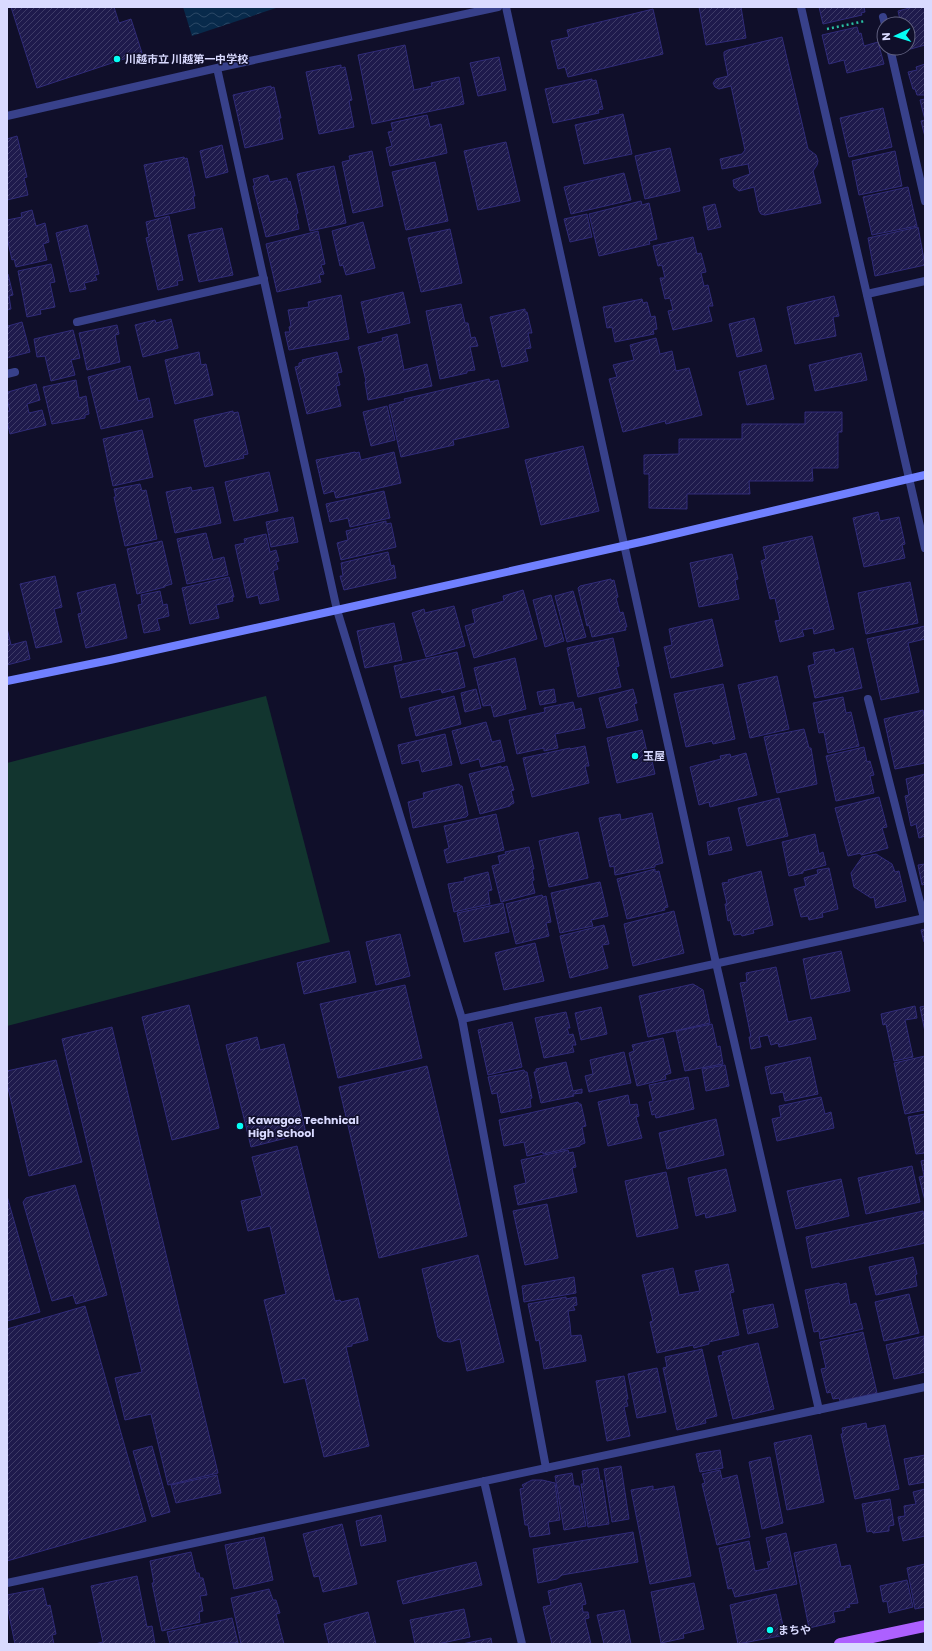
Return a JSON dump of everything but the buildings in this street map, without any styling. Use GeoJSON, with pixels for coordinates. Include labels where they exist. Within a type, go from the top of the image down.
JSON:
{"type":"FeatureCollection","features":[{"type":"Feature","properties":{"kind":"main road"},"geometry":{"type":"LineString","coordinates":[[840,1644],[925,1626]]}},
{"type":"Feature","properties":{"kind":"street"},"geometry":{"type":"LineString","coordinates":[[7,116],[217,68],[498,7]]}},
{"type":"Feature","properties":{"kind":"street"},"geometry":{"type":"LineString","coordinates":[[506,7],[716,963],[819,1410]]}},
{"type":"Feature","properties":{"kind":"street"},"geometry":{"type":"LineString","coordinates":[[801,7],[925,548]]}},
{"type":"Feature","properties":{"kind":"street"},"geometry":{"type":"LineString","coordinates":[[892,56],[925,202]]}},
{"type":"Feature","properties":{"kind":"street"},"geometry":{"type":"LineString","coordinates":[[217,68],[337,610],[462,1019],[546,1468]]}},
{"type":"Feature","properties":{"kind":"street"},"geometry":{"type":"LineString","coordinates":[[77,322],[264,279]]}},
{"type":"Feature","properties":{"kind":"street"},"geometry":{"type":"LineString","coordinates":[[867,294],[925,281]]}},
{"type":"Feature","properties":{"kind":"street"},"geometry":{"type":"LineString","coordinates":[[7,681],[337,610],[925,476]]}},
{"type":"Feature","properties":{"kind":"street"},"geometry":{"type":"LineString","coordinates":[[462,1019],[924,918],[868,699]]}},
{"type":"Feature","properties":{"kind":"street"},"geometry":{"type":"LineString","coordinates":[[7,1583],[925,1387]]}},
{"type":"Feature","properties":{"kind":"street"},"geometry":{"type":"LineString","coordinates":[[484,1481],[522,1644]]}},
{"type":"Feature","properties":{"kind":"path"},"geometry":{"type":"LineString","coordinates":[[806,33],[876,21]]}},
{"type":"Feature","properties":{"kind":"green space"},"geometry":{"type":"Polygon","coordinates":[[[266,696],[330,942],[7,1026],[7,763],[266,696]]]}},
{"type":"Feature","properties":{"kind":"water"},"geometry":{"type":"Polygon","coordinates":[[[183,7],[279,7],[192,36],[183,7]]]}},
{"type":"Feature","properties":{"kind":"place","name":"川越市立 川越第一中学校"},"geometry":{"type":"Point","coordinates":[117,59]}},
{"type":"Feature","properties":{"kind":"place","name":"玉屋"},"geometry":{"type":"Point","coordinates":[635,756]}},
{"type":"Feature","properties":{"kind":"place","name":"Kawagoe Technical High School"},"geometry":{"type":"Point","coordinates":[240,1126]}},
{"type":"Feature","properties":{"kind":"place","name":"まちや"},"geometry":{"type":"Point","coordinates":[770,1630]}}]}
